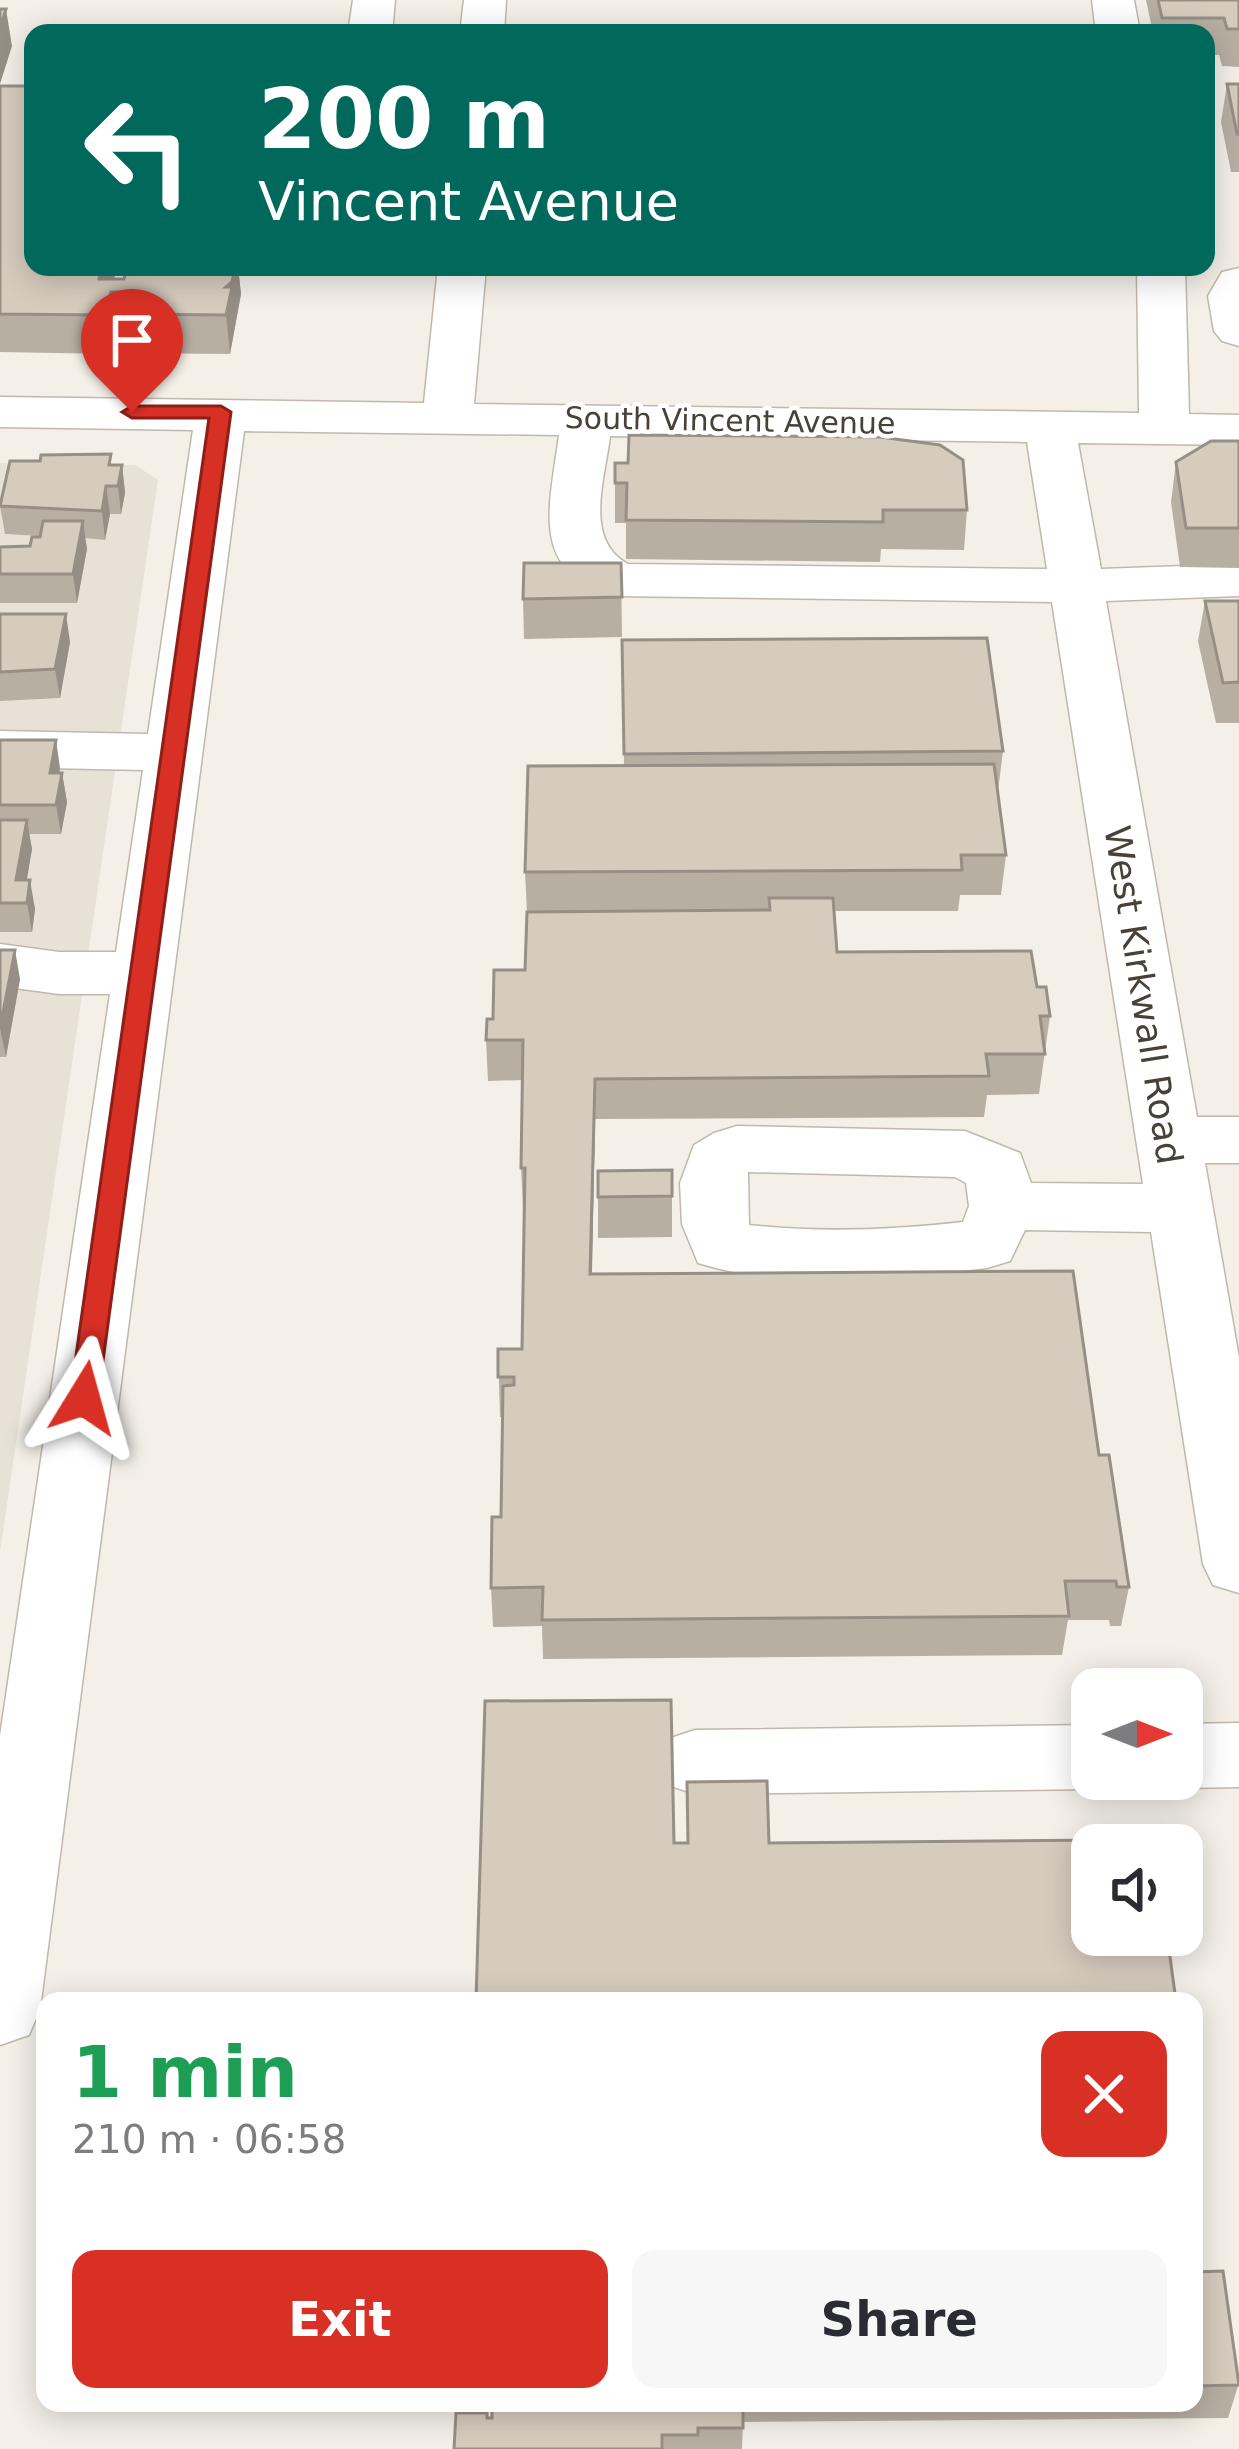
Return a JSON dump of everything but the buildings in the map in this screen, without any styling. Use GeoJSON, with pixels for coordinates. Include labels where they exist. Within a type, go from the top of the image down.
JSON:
{"type":"FeatureCollection","features":[{"type":"Feature","properties":{"kind":"street"},"geometry":{"type":"LineString","coordinates":[[448,416],[461,276]]}},
{"type":"Feature","properties":{"kind":"street"},"geometry":{"type":"LineString","coordinates":[[1162,276],[1168,381],[1163,428]]}},
{"type":"Feature","properties":{"kind":"street"},"geometry":{"type":"LineString","coordinates":[[1239,282],[1232,296],[1239,331]]}},
{"type":"Feature","properties":{"kind":"street","name":"South Vincent Avenue"},"geometry":{"type":"LineString","coordinates":[[0,412],[1239,430]]}},
{"type":"Feature","properties":{"kind":"street"},"geometry":{"type":"LineString","coordinates":[[0,2008],[13,1824],[143,973],[221,412]]}},
{"type":"Feature","properties":{"kind":"street"},"geometry":{"type":"LineString","coordinates":[[586,418],[573,533],[590,565],[617,580],[1076,586],[1239,580]]}},
{"type":"Feature","properties":{"kind":"street","name":"West Kirkwall Road"},"geometry":{"type":"LineString","coordinates":[[1050,427],[1180,1209],[1230,1456],[1239,1564]]}},
{"type":"Feature","properties":{"kind":"street"},"geometry":{"type":"LineString","coordinates":[[0,749],[173,752]]}},
{"type":"Feature","properties":{"kind":"street"},"geometry":{"type":"LineString","coordinates":[[0,965],[59,973],[143,973]]}},
{"type":"Feature","properties":{"kind":"street"},"geometry":{"type":"LineString","coordinates":[[1168,1140],[1239,1140]]}},
{"type":"Feature","properties":{"kind":"street"},"geometry":{"type":"LineString","coordinates":[[1002,1205],[1180,1209]]}},
{"type":"Feature","properties":{"kind":"street"},"geometry":{"type":"LineString","coordinates":[[1203,1755],[1239,1754]]}},
{"type":"Feature","properties":{"kind":"street"},"geometry":{"type":"LineString","coordinates":[[695,1762],[1071,1757]]}},
{"type":"Feature","properties":{"kind":"shaded area"},"geometry":{"type":"Polygon","coordinates":[[[0,463],[135,465],[158,480],[0,1552],[0,463]]]}},
{"type":"Feature","properties":{"kind":"route"},"geometry":{"type":"LineString","coordinates":[[84,1398],[221,412],[132,412]]}}]}
